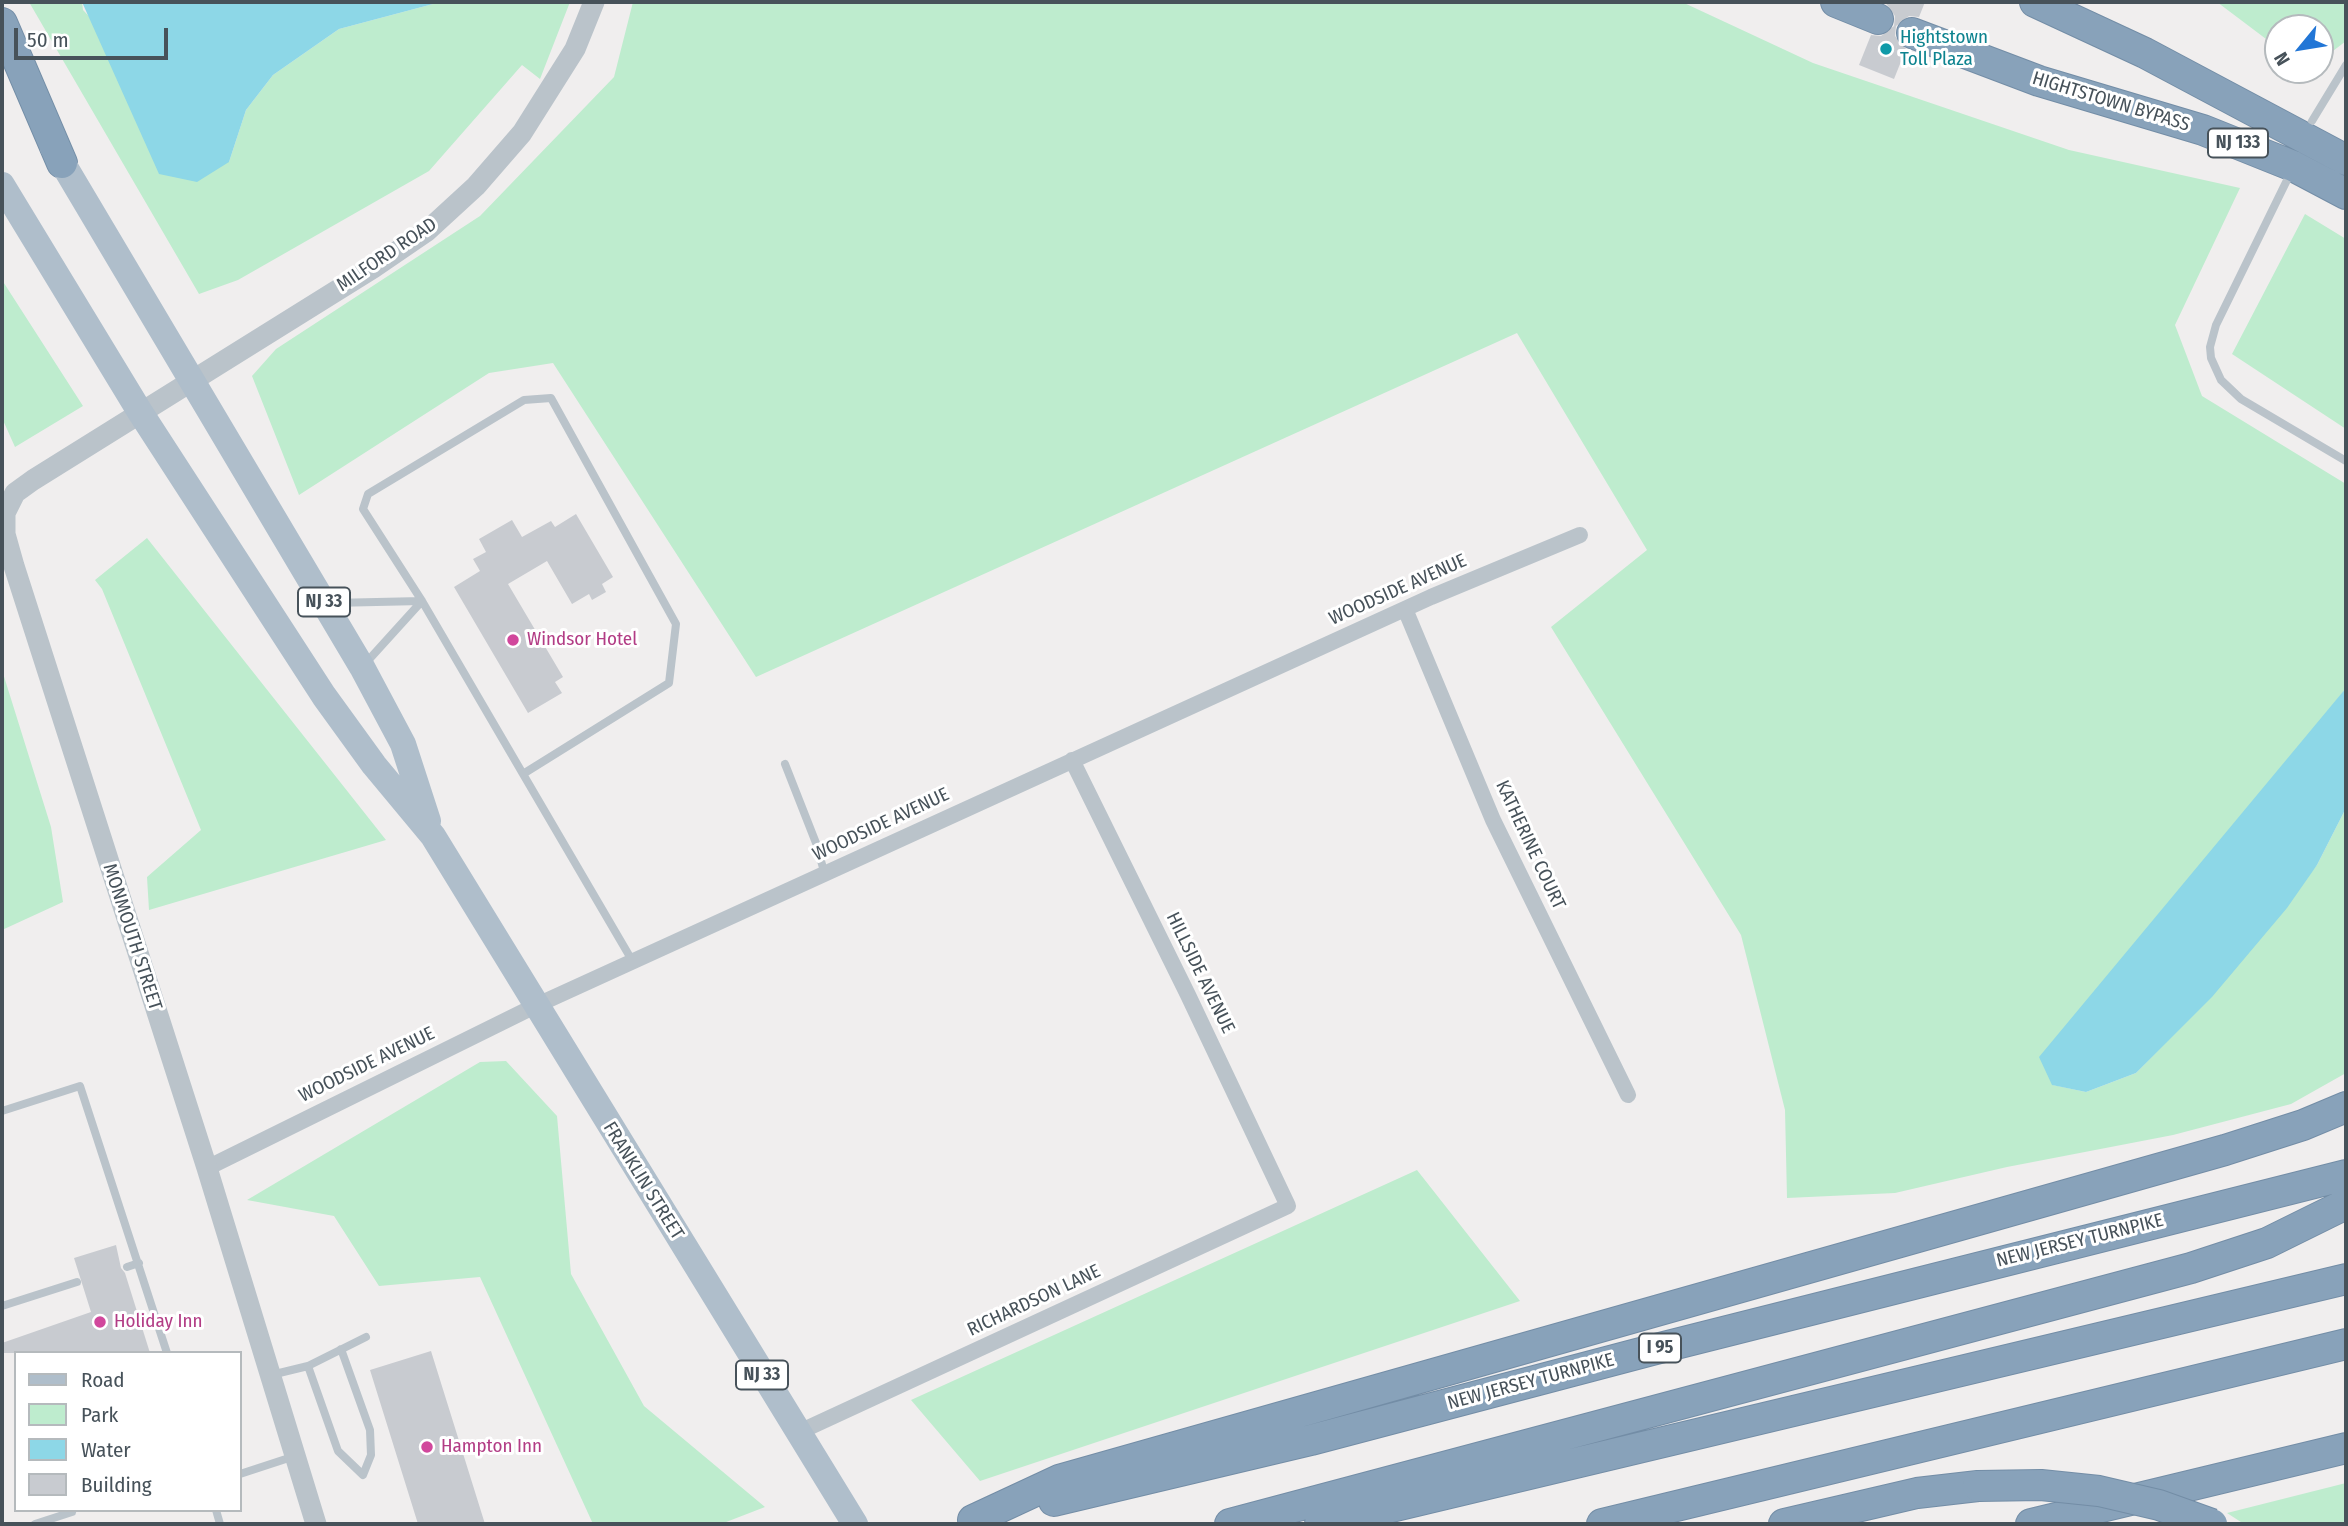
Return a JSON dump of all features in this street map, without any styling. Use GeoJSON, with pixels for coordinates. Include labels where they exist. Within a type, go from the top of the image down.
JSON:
{"type":"FeatureCollection","features":[{"type":"Feature","properties":{"kind":"highway"},"geometry":{"type":"LineString","coordinates":[[1836,2],[1878,19]]}},
{"type":"Feature","properties":{"kind":"highway"},"geometry":{"type":"LineString","coordinates":[[2035,2],[2144,53],[2346,160]]}},
{"type":"Feature","properties":{"kind":"highway"},"geometry":{"type":"LineString","coordinates":[[2,23],[62,163]]}},
{"type":"Feature","properties":{"kind":"highway","name":"HIGHTSTOWN BYPASS"},"geometry":{"type":"LineString","coordinates":[[1912,33],[2039,81],[2203,130],[2293,166],[2346,194]]}},
{"type":"Feature","properties":{"kind":"highway"},"geometry":{"type":"LineString","coordinates":[[2144,53],[2274,102],[2346,139]]}},
{"type":"Feature","properties":{"kind":"highway"},"geometry":{"type":"LineString","coordinates":[[966,1522],[1059,1480],[2235,1147],[2303,1125],[2346,1107]]}},
{"type":"Feature","properties":{"kind":"highway","name":"NEW JERSEY TURNPIKE"},"geometry":{"type":"LineString","coordinates":[[966,1522],[1311,1440],[1652,1350],[2346,1175]]}},
{"type":"Feature","properties":{"kind":"highway"},"geometry":{"type":"LineString","coordinates":[[1230,1524],[2168,1275],[2267,1243],[2346,1204]]}},
{"type":"Feature","properties":{"kind":"highway"},"geometry":{"type":"LineString","coordinates":[[1320,1524],[2346,1279]]}},
{"type":"Feature","properties":{"kind":"highway"},"geometry":{"type":"LineString","coordinates":[[1602,1524],[2346,1344]]}},
{"type":"Feature","properties":{"kind":"highway"},"geometry":{"type":"LineString","coordinates":[[2031,1524],[2346,1448]]}},
{"type":"Feature","properties":{"kind":"highway"},"geometry":{"type":"LineString","coordinates":[[1784,1524],[1917,1493],[1978,1486],[2040,1485],[2099,1491],[2159,1506],[2211,1524]]}},
{"type":"Feature","properties":{"kind":"main road","name":"NJ 33"},"geometry":{"type":"LineString","coordinates":[[2,60],[362,667],[403,744],[433,836]]}},
{"type":"Feature","properties":{"kind":"main road","name":"NJ 33"},"geometry":{"type":"LineString","coordinates":[[2,185],[140,412],[324,696],[374,765],[433,836]]}},
{"type":"Feature","properties":{"kind":"main road","name":"FRANKLIN STREET"},"geometry":{"type":"LineString","coordinates":[[433,836],[855,1524]]}},
{"type":"Feature","properties":{"kind":"street","name":"MILFORD ROAD"},"geometry":{"type":"LineString","coordinates":[[140,412],[401,250],[450,211],[499,161],[541,106],[575,49],[594,2]]}},
{"type":"Feature","properties":{"kind":"street","name":"MONMOUTH STREET"},"geometry":{"type":"LineString","coordinates":[[140,412],[24,486],[9,502],[4,523],[14,566],[207,1168],[316,1524]]}},
{"type":"Feature","properties":{"kind":"street","name":"WOODSIDE AVENUE"},"geometry":{"type":"LineString","coordinates":[[207,1168],[536,1006],[1405,609],[1580,535]]}},
{"type":"Feature","properties":{"kind":"street","name":"KATHERINE COURT"},"geometry":{"type":"LineString","coordinates":[[1405,609],[1493,820],[1628,1095]]}},
{"type":"Feature","properties":{"kind":"street","name":"HILLSIDE AVENUE"},"geometry":{"type":"LineString","coordinates":[[1072,760],[1288,1206]]}},
{"type":"Feature","properties":{"kind":"street","name":"RICHARDSON LANE"},"geometry":{"type":"LineString","coordinates":[[797,1433],[1288,1206]]}},
{"type":"Feature","properties":{"kind":"lane"},"geometry":{"type":"LineString","coordinates":[[2312,121],[2346,65]]}},
{"type":"Feature","properties":{"kind":"lane"},"geometry":{"type":"LineString","coordinates":[[2293,166],[2217,325],[2210,347],[2211,358],[2221,380],[2241,399],[2346,461]]}},
{"type":"Feature","properties":{"kind":"lane"},"geometry":{"type":"LineString","coordinates":[[523,774],[669,683],[676,624],[551,398],[524,400],[368,494],[363,509],[422,601],[523,774],[633,962]]}},
{"type":"Feature","properties":{"kind":"lane"},"geometry":{"type":"LineString","coordinates":[[325,603],[422,601]]}},
{"type":"Feature","properties":{"kind":"lane"},"geometry":{"type":"LineString","coordinates":[[362,667],[422,601]]}},
{"type":"Feature","properties":{"kind":"lane"},"geometry":{"type":"LineString","coordinates":[[785,764],[816,843],[825,875]]}},
{"type":"Feature","properties":{"kind":"lane"},"geometry":{"type":"LineString","coordinates":[[2,1111],[80,1086],[166,1351]]}},
{"type":"Feature","properties":{"kind":"lane"},"geometry":{"type":"LineString","coordinates":[[127,1267],[139,1263]]}},
{"type":"Feature","properties":{"kind":"lane"},"geometry":{"type":"LineString","coordinates":[[2,1306],[78,1282]]}},
{"type":"Feature","properties":{"kind":"lane"},"geometry":{"type":"LineString","coordinates":[[270,1375],[308,1366],[366,1337]]}},
{"type":"Feature","properties":{"kind":"lane"},"geometry":{"type":"LineString","coordinates":[[308,1366],[338,1451],[363,1475],[371,1455],[370,1430],[341,1349]]}},
{"type":"Feature","properties":{"kind":"lane"},"geometry":{"type":"LineString","coordinates":[[242,1473],[295,1456]]}},
{"type":"Feature","properties":{"kind":"lane"},"geometry":{"type":"LineString","coordinates":[[35,1524],[72,1513]]}},
{"type":"Feature","properties":{"kind":"green space"},"geometry":{"type":"Polygon","coordinates":[[[29,2],[82,2],[83,10],[229,162],[246,110],[273,75],[339,29],[433,4],[570,2],[540,79],[522,65],[429,171],[238,280],[199,294],[29,2]]]}},
{"type":"Feature","properties":{"kind":"green space"},"geometry":{"type":"Polygon","coordinates":[[[633,2],[1682,2],[1813,63],[2069,150],[2240,188],[2175,325],[2202,396],[2346,484],[2346,688],[2053,1085],[2086,1092],[2136,1073],[2172,1036],[2317,865],[2346,808],[2346,1073],[2291,1104],[2173,1135],[2007,1167],[1895,1193],[1787,1198],[1785,1110],[1741,935],[1551,627],[1647,550],[1517,333],[756,677],[553,363],[489,373],[299,495],[252,376],[276,349],[480,216],[614,77],[633,2]]]}},
{"type":"Feature","properties":{"kind":"green space"},"geometry":{"type":"Polygon","coordinates":[[[2217,2],[2346,2],[2346,41],[2334,50],[2334,14],[2264,14],[2264,37],[2217,2]]]}},
{"type":"Feature","properties":{"kind":"green space"},"geometry":{"type":"Polygon","coordinates":[[[2305,214],[2346,239],[2346,429],[2232,354],[2305,214]]]}},
{"type":"Feature","properties":{"kind":"green space"},"geometry":{"type":"Polygon","coordinates":[[[2,280],[83,406],[15,447],[2,418],[2,280]]]}},
{"type":"Feature","properties":{"kind":"green space"},"geometry":{"type":"Polygon","coordinates":[[[147,538],[386,840],[149,910],[147,877],[201,830],[102,589],[95,580],[147,538]]]}},
{"type":"Feature","properties":{"kind":"green space"},"geometry":{"type":"Polygon","coordinates":[[[2,670],[51,827],[63,902],[2,930],[2,670]]]}},
{"type":"Feature","properties":{"kind":"green space"},"geometry":{"type":"Polygon","coordinates":[[[506,1061],[557,1116],[571,1274],[644,1406],[765,1507],[721,1524],[593,1524],[480,1277],[379,1286],[334,1216],[247,1200],[480,1062],[506,1061]]]}},
{"type":"Feature","properties":{"kind":"green space"},"geometry":{"type":"Polygon","coordinates":[[[1417,1170],[1520,1301],[980,1481],[911,1400],[1417,1170]]]}},
{"type":"Feature","properties":{"kind":"green space"},"geometry":{"type":"Polygon","coordinates":[[[2346,1483],[2346,1524],[2244,1524],[2227,1513],[2346,1483]]]}},
{"type":"Feature","properties":{"kind":"water"},"geometry":{"type":"Polygon","coordinates":[[[82,2],[457,2],[433,4],[339,29],[273,75],[246,110],[229,162],[197,182],[159,174],[82,2]]]}},
{"type":"Feature","properties":{"kind":"water"},"geometry":{"type":"Polygon","coordinates":[[[2346,688],[2346,808],[2317,865],[2287,908],[2212,997],[2136,1073],[2086,1092],[2052,1085],[2039,1057],[2346,688]]]}},
{"type":"Feature","properties":{"kind":"building","name":"Hightstown Toll Plaza"},"geometry":{"type":"Polygon","coordinates":[[[1885,2],[1925,2],[1919,17],[1909,16],[1896,26],[1895,36],[1906,49],[1894,79],[1859,65],[1871,35],[1881,36],[1894,26],[1895,16],[1885,2]]]}},
{"type":"Feature","properties":{"kind":"building","name":"Windsor Hotel"},"geometry":{"type":"Polygon","coordinates":[[[576,514],[613,577],[602,584],[606,592],[592,600],[589,594],[572,604],[547,561],[508,584],[563,677],[555,682],[562,693],[528,713],[454,587],[480,571],[473,559],[486,552],[479,539],[512,520],[522,537],[551,521],[555,527],[576,514]]]}},
{"type":"Feature","properties":{"kind":"building","name":"Holiday Inn"},"geometry":{"type":"Polygon","coordinates":[[[116,1245],[121,1268],[125,1273],[149,1351],[2,1353],[2,1343],[91,1312],[74,1258],[116,1245]]]}},
{"type":"Feature","properties":{"kind":"building","name":"Hampton Inn"},"geometry":{"type":"Polygon","coordinates":[[[431,1351],[485,1524],[418,1524],[370,1370],[431,1351]]]}},
{"type":"Feature","properties":{"kind":"place","name":"Hightstown Toll Plaza"},"geometry":{"type":"Point","coordinates":[1886,49]}},
{"type":"Feature","properties":{"kind":"place","name":"Windsor Hotel"},"geometry":{"type":"Point","coordinates":[513,640]}},
{"type":"Feature","properties":{"kind":"place","name":"Holiday Inn"},"geometry":{"type":"Point","coordinates":[100,1322]}},
{"type":"Feature","properties":{"kind":"place","name":"Hampton Inn"},"geometry":{"type":"Point","coordinates":[427,1447]}}]}
